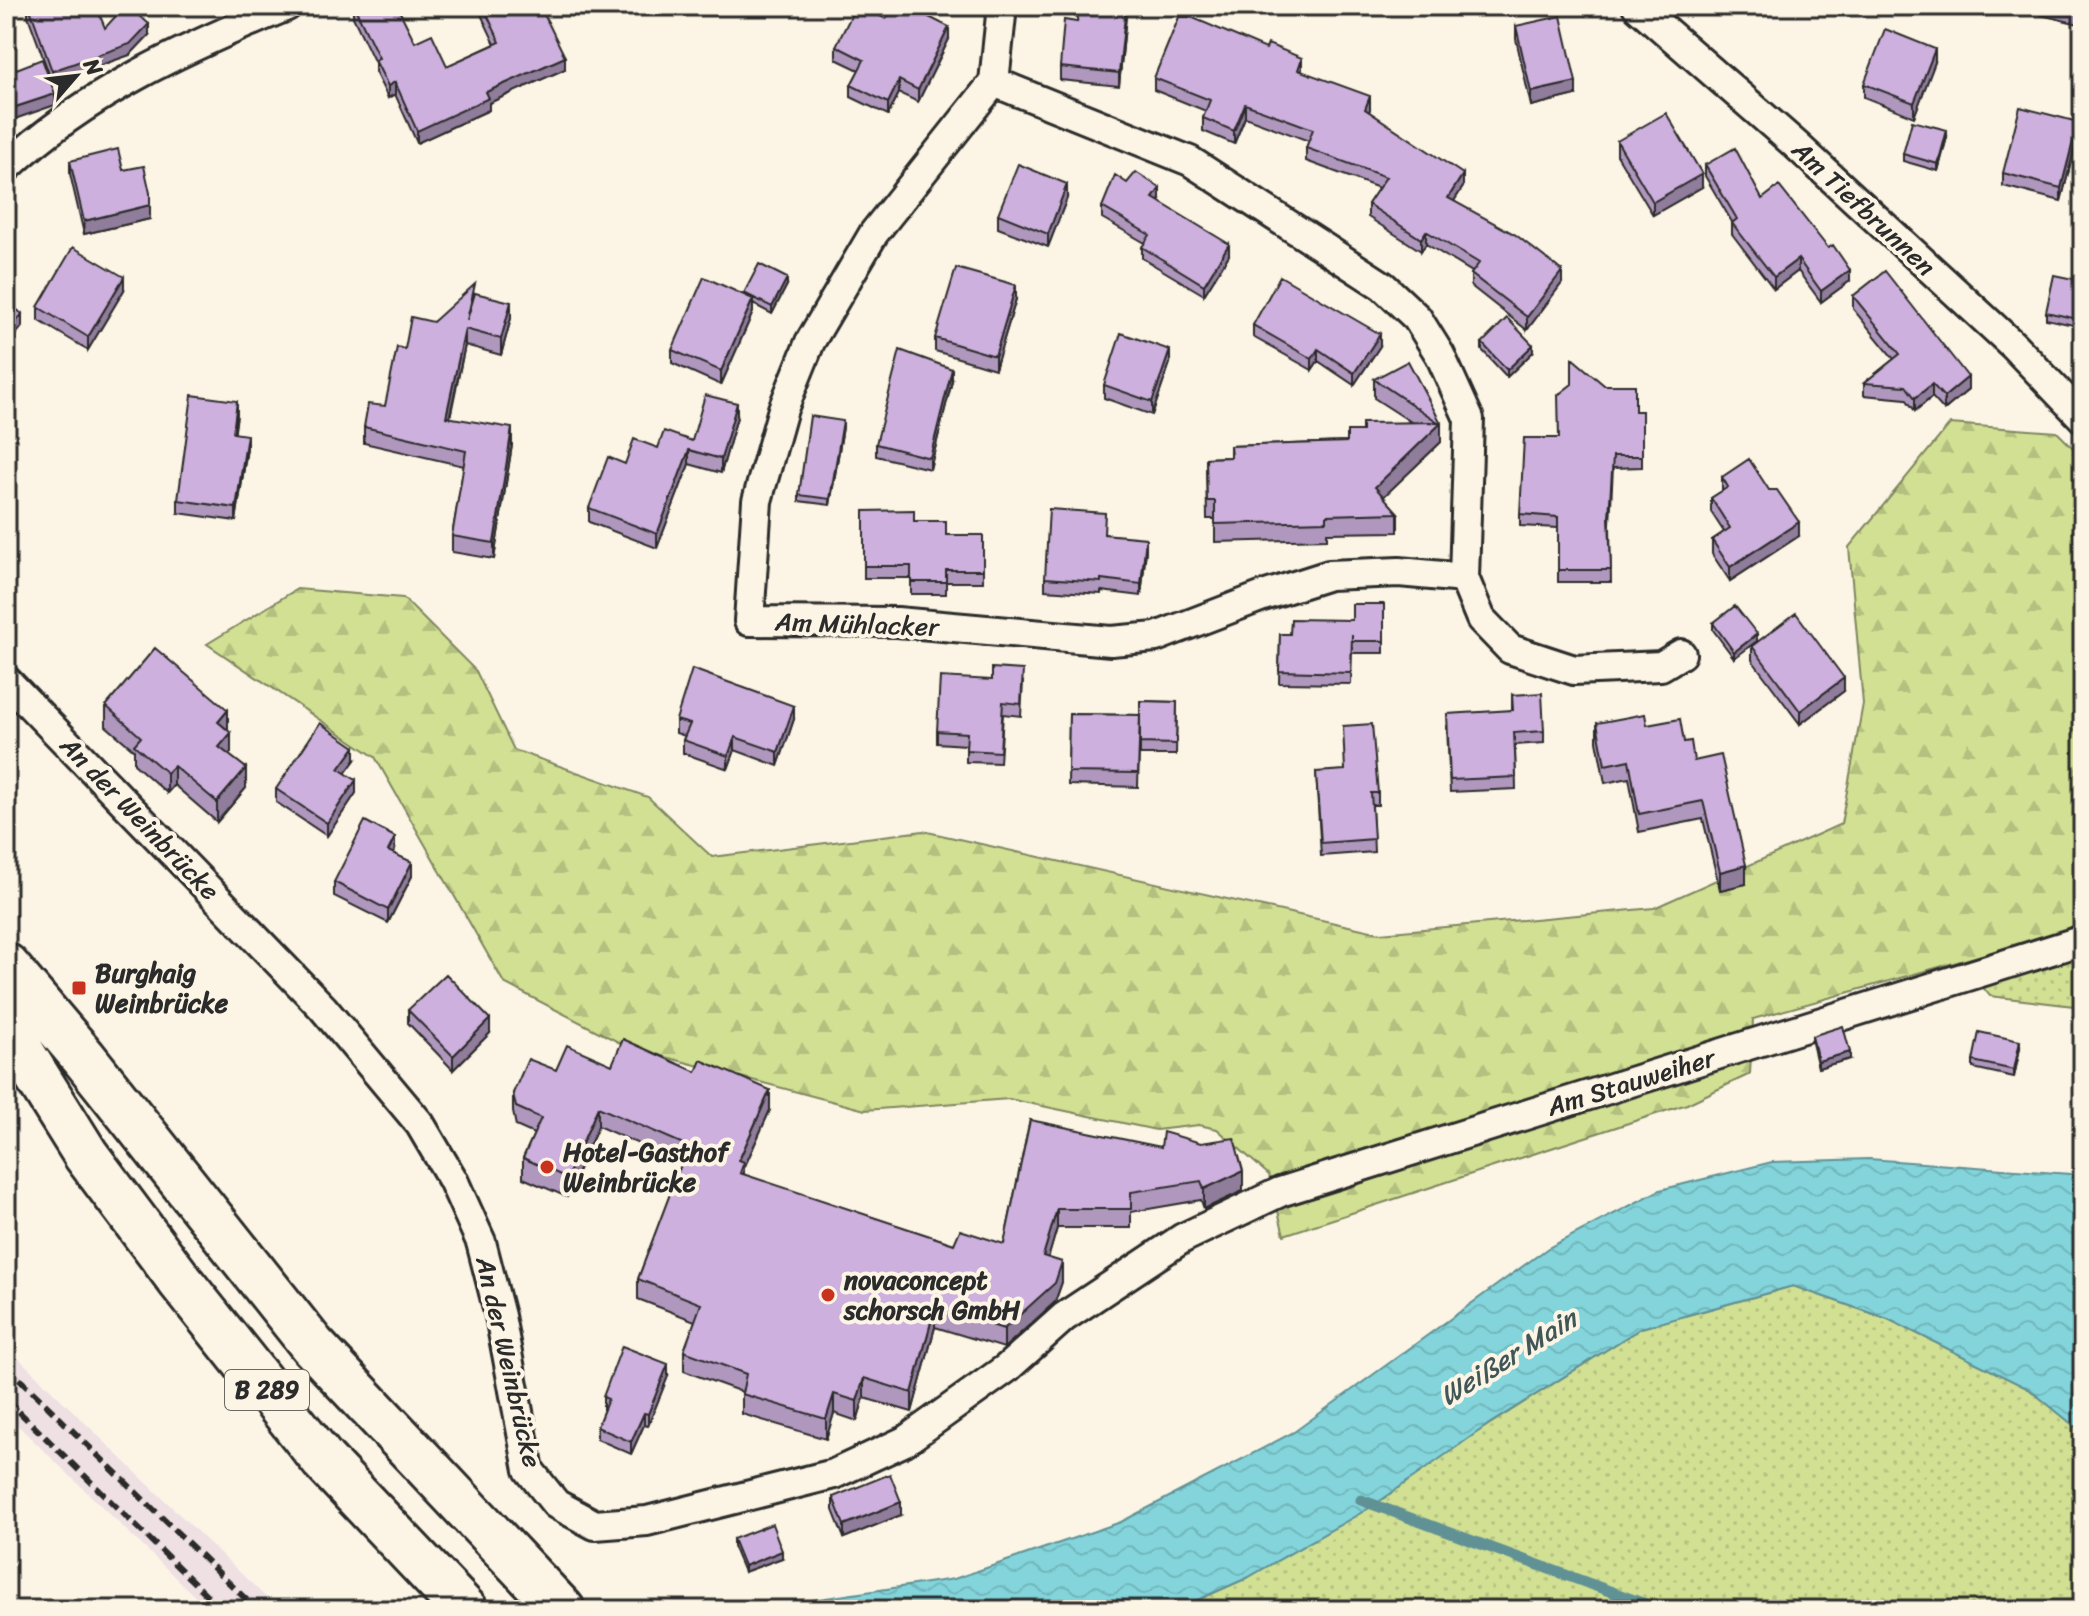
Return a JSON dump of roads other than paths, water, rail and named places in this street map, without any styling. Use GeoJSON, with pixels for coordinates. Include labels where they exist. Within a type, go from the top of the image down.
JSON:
{"type":"FeatureCollection","features":[{"type":"Feature","properties":{"kind":"highway","name":"B 289"},"geometry":{"type":"LineString","coordinates":[[6,966],[84,1058],[312,1345],[558,1606]]}},
{"type":"Feature","properties":{"kind":"highway","name":"B 289"},"geometry":{"type":"LineString","coordinates":[[6,1027],[86,1155],[191,1294],[323,1460],[465,1610]]}},
{"type":"Feature","properties":{"kind":"street"},"geometry":{"type":"LineString","coordinates":[[6,168],[29,146],[108,90],[227,30],[287,6]]}},
{"type":"Feature","properties":{"kind":"street"},"geometry":{"type":"LineString","coordinates":[[1002,6],[994,82],[1190,161],[1383,286],[1417,318],[1440,355],[1469,419],[1464,578],[1481,619],[1510,649],[1574,670],[1661,666],[1681,654]]}},
{"type":"Feature","properties":{"kind":"street","name":"Am Tiefbrunnen"},"geometry":{"type":"LineString","coordinates":[[1637,6],[1796,145],[2002,335],[2083,418]]}},
{"type":"Feature","properties":{"kind":"street","name":"Am Mühlacker"},"geometry":{"type":"LineString","coordinates":[[994,82],[874,233],[810,342],[783,409],[757,501],[749,621],[897,622],[1111,641],[1156,637],[1263,596],[1329,575],[1399,572],[1464,578]]}},
{"type":"Feature","properties":{"kind":"street","name":"An der Weinbrücke"},"geometry":{"type":"LineString","coordinates":[[6,680],[323,1008],[420,1124],[453,1180],[481,1242],[500,1316],[529,1470],[556,1504],[595,1525],[647,1521],[834,1474],[905,1441],[1007,1368],[1064,1317],[1183,1238]]}},
{"type":"Feature","properties":{"kind":"street","name":"Am Stauweiher"},"geometry":{"type":"LineString","coordinates":[[1183,1238],[1280,1192],[2083,940]]}},
{"type":"Feature","properties":{"kind":"water","name":"Weißer Main"},"geometry":{"type":"Polygon","coordinates":[[[1869,1159],[2083,1175],[2083,1433],[2029,1389],[1888,1319],[1793,1286],[1641,1328],[1489,1424],[1373,1506],[1247,1578],[1175,1610],[744,1610],[954,1579],[1121,1522],[1294,1432],[1548,1248],[1660,1190],[1772,1162],[1869,1159]]]}},
{"type":"Feature","properties":{"kind":"waterway"},"geometry":{"type":"LineString","coordinates":[[1361,1500],[1661,1610]]}},
{"type":"Feature","properties":{"kind":"railway"},"geometry":{"type":"LineString","coordinates":[[6,1366],[257,1610]]}},
{"type":"Feature","properties":{"kind":"railway"},"geometry":{"type":"LineString","coordinates":[[6,1399],[222,1610]]}},
{"type":"Feature","properties":{"kind":"place","name":"Burghaig Weinbrücke"},"geometry":{"type":"Point","coordinates":[79,988]}},
{"type":"Feature","properties":{"kind":"place","name":"Hotel-Gasthof Weinbrücke"},"geometry":{"type":"Point","coordinates":[547,1167]}},
{"type":"Feature","properties":{"kind":"place","name":"novaconcept schorsch GmbH"},"geometry":{"type":"Point","coordinates":[828,1295]}}]}
